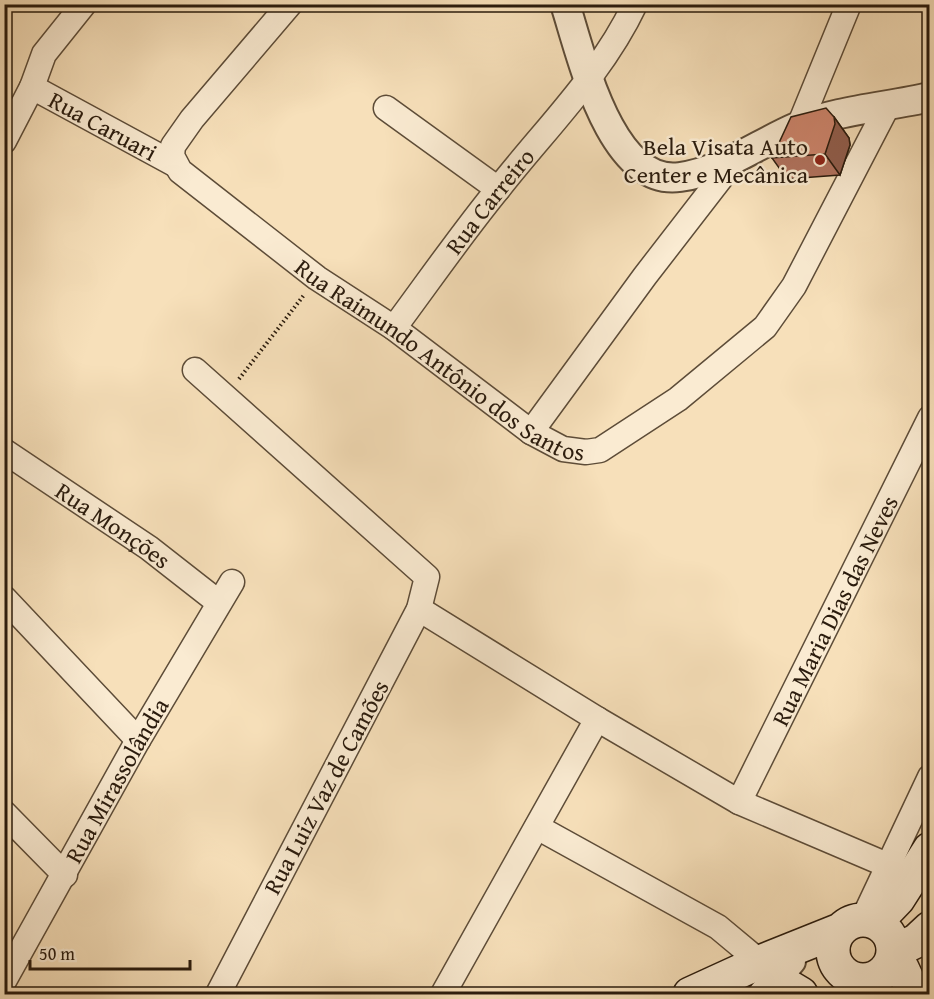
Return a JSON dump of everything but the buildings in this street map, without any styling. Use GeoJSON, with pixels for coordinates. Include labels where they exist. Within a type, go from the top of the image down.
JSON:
{"type":"FeatureCollection","features":[{"type":"Feature","properties":{"kind":"main road"},"geometry":{"type":"LineString","coordinates":[[852,982],[838,966],[833,954],[834,941],[898,899],[930,849]]}},
{"type":"Feature","properties":{"kind":"main road"},"geometry":{"type":"LineString","coordinates":[[697,994],[775,982],[806,943],[860,923],[886,929],[892,940],[893,955],[914,994]]}},
{"type":"Feature","properties":{"kind":"main road"},"geometry":{"type":"LineString","coordinates":[[816,994],[881,975],[893,955],[916,941],[930,928]]}},
{"type":"Feature","properties":{"kind":"street"},"geometry":{"type":"LineString","coordinates":[[4,141],[32,87],[44,54],[84,4]]}},
{"type":"Feature","properties":{"kind":"street"},"geometry":{"type":"LineString","coordinates":[[177,168],[173,146],[192,119],[290,4]]}},
{"type":"Feature","properties":{"kind":"street"},"geometry":{"type":"LineString","coordinates":[[565,4],[589,79],[602,112],[620,144],[645,170],[670,178],[682,177],[737,157],[799,126],[930,97]]}},
{"type":"Feature","properties":{"kind":"street","name":"Rua Carreiro"},"geometry":{"type":"LineString","coordinates":[[394,328],[498,189],[619,39],[635,4]]}},
{"type":"Feature","properties":{"kind":"street"},"geometry":{"type":"LineString","coordinates":[[799,126],[849,4]]}},
{"type":"Feature","properties":{"kind":"street","name":"Rua Caruari"},"geometry":{"type":"LineString","coordinates":[[32,87],[177,168]]}},
{"type":"Feature","properties":{"kind":"street","name":"Rua Raimundo Antônio dos Santos"},"geometry":{"type":"LineString","coordinates":[[177,168],[317,278],[394,328],[531,432],[563,449],[586,452],[600,450],[703,380],[765,327],[794,286],[887,107]]}},
{"type":"Feature","properties":{"kind":"street"},"geometry":{"type":"LineString","coordinates":[[386,108],[498,189]]}},
{"type":"Feature","properties":{"kind":"street"},"geometry":{"type":"LineString","coordinates":[[531,432],[645,276],[737,157]]}},
{"type":"Feature","properties":{"kind":"street"},"geometry":{"type":"LineString","coordinates":[[195,370],[225,396]]}},
{"type":"Feature","properties":{"kind":"street","name":"Rua Luiz Vaz de Camões"},"geometry":{"type":"LineString","coordinates":[[218,994],[418,609],[428,577],[225,396]]}},
{"type":"Feature","properties":{"kind":"street","name":"Rua Maria Dias das Neves"},"geometry":{"type":"LineString","coordinates":[[739,802],[930,418]]}},
{"type":"Feature","properties":{"kind":"street","name":"Rua Monções"},"geometry":{"type":"LineString","coordinates":[[4,451],[149,548],[219,602]]}},
{"type":"Feature","properties":{"kind":"street","name":"Rua Mirassolândia"},"geometry":{"type":"LineString","coordinates":[[4,981],[65,875],[138,740],[232,582]]}},
{"type":"Feature","properties":{"kind":"street"},"geometry":{"type":"LineString","coordinates":[[4,598],[138,740]]}},
{"type":"Feature","properties":{"kind":"street"},"geometry":{"type":"LineString","coordinates":[[418,609],[597,719],[739,802],[887,865]]}},
{"type":"Feature","properties":{"kind":"street"},"geometry":{"type":"LineString","coordinates":[[443,994],[597,719]]}},
{"type":"Feature","properties":{"kind":"street"},"geometry":{"type":"LineString","coordinates":[[860,923],[930,777]]}},
{"type":"Feature","properties":{"kind":"street"},"geometry":{"type":"LineString","coordinates":[[4,813],[65,875]]}},
{"type":"Feature","properties":{"kind":"street"},"geometry":{"type":"LineString","coordinates":[[537,827],[718,927],[775,982]]}},
{"type":"Feature","properties":{"kind":"path"},"geometry":{"type":"LineString","coordinates":[[225,396],[317,278]]}},
{"type":"Feature","properties":{"kind":"place","name":"Bela Visata Auto Center e Mecânica"},"geometry":{"type":"Point","coordinates":[820,160]}}]}
